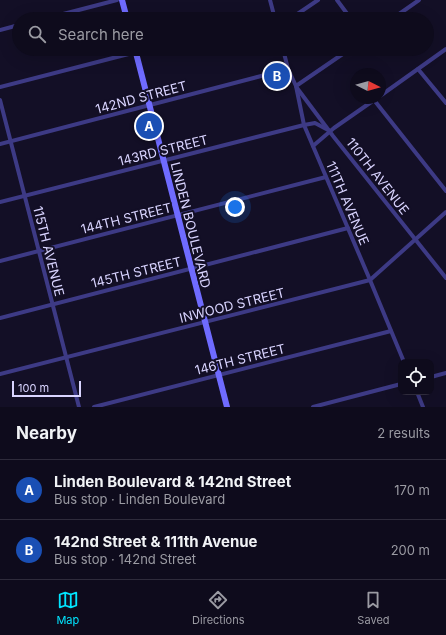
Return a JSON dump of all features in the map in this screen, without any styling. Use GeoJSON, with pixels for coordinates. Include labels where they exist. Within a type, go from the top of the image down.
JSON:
{"type":"FeatureCollection","features":[{"type":"Feature","properties":{"kind":"main road"},"geometry":{"type":"LineString","coordinates":[[122,0],[125,12]]}},
{"type":"Feature","properties":{"kind":"main road","name":"LINDEN BOULEVARD"},"geometry":{"type":"LineString","coordinates":[[136,56],[227,407]]}},
{"type":"Feature","properties":{"kind":"street"},"geometry":{"type":"LineString","coordinates":[[71,12],[117,0]]}},
{"type":"Feature","properties":{"kind":"street"},"geometry":{"type":"LineString","coordinates":[[270,0],[273,12]]}},
{"type":"Feature","properties":{"kind":"street"},"geometry":{"type":"LineString","coordinates":[[300,12],[318,0]]}},
{"type":"Feature","properties":{"kind":"street"},"geometry":{"type":"LineString","coordinates":[[338,0],[346,12]]}},
{"type":"Feature","properties":{"kind":"street"},"geometry":{"type":"LineString","coordinates":[[402,12],[419,0]]}},
{"type":"Feature","properties":{"kind":"street"},"geometry":{"type":"LineString","coordinates":[[0,30],[12,27]]}},
{"type":"Feature","properties":{"kind":"street"},"geometry":{"type":"LineString","coordinates":[[386,92],[446,49]]}},
{"type":"Feature","properties":{"kind":"street"},"geometry":{"type":"LineString","coordinates":[[0,87],[116,56]]}},
{"type":"Feature","properties":{"kind":"street","name":"111TH AVENUE"},"geometry":{"type":"LineString","coordinates":[[285,56],[288,69],[296,86],[304,125],[312,146],[403,359]]}},
{"type":"Feature","properties":{"kind":"street"},"geometry":{"type":"LineString","coordinates":[[296,86],[340,56]]}},
{"type":"Feature","properties":{"kind":"street","name":"142ND STREET"},"geometry":{"type":"LineString","coordinates":[[0,144],[288,69]]}},
{"type":"Feature","properties":{"kind":"street"},"geometry":{"type":"LineString","coordinates":[[418,69],[446,103]]}},
{"type":"Feature","properties":{"kind":"street","name":"110TH AVENUE"},"geometry":{"type":"LineString","coordinates":[[296,86],[446,278]]}},
{"type":"Feature","properties":{"kind":"street","name":"115TH AVENUE"},"geometry":{"type":"LineString","coordinates":[[0,100],[79,407]]}},
{"type":"Feature","properties":{"kind":"street"},"geometry":{"type":"LineString","coordinates":[[312,146],[368,104]]}},
{"type":"Feature","properties":{"kind":"street"},"geometry":{"type":"LineString","coordinates":[[379,104],[446,191]]}},
{"type":"Feature","properties":{"kind":"street","name":"143RD STREET"},"geometry":{"type":"LineString","coordinates":[[0,202],[304,125],[315,124],[330,131]]}},
{"type":"Feature","properties":{"kind":"street","name":"144TH STREET"},"geometry":{"type":"LineString","coordinates":[[0,261],[326,177]]}},
{"type":"Feature","properties":{"kind":"street","name":"INWOOD STREET"},"geometry":{"type":"LineString","coordinates":[[0,374],[370,280],[446,212]]}},
{"type":"Feature","properties":{"kind":"street","name":"145TH STREET"},"geometry":{"type":"LineString","coordinates":[[0,318],[348,228]]}},
{"type":"Feature","properties":{"kind":"street","name":"146TH STREET"},"geometry":{"type":"LineString","coordinates":[[94,407],[391,330]]}},
{"type":"Feature","properties":{"kind":"street"},"geometry":{"type":"LineString","coordinates":[[434,376],[446,373]]}},
{"type":"Feature","properties":{"kind":"street"},"geometry":{"type":"LineString","coordinates":[[313,407],[398,385]]}},
{"type":"Feature","properties":{"kind":"street"},"geometry":{"type":"LineString","coordinates":[[418,395],[423,407]]}},
{"type":"Feature","properties":{"kind":"place","name":"142nd Street & 111th Avenue"},"geometry":{"type":"Point","coordinates":[277,76]}},
{"type":"Feature","properties":{"kind":"place","name":"Linden Boulevard & 142nd Street"},"geometry":{"type":"Point","coordinates":[149,126]}}]}
